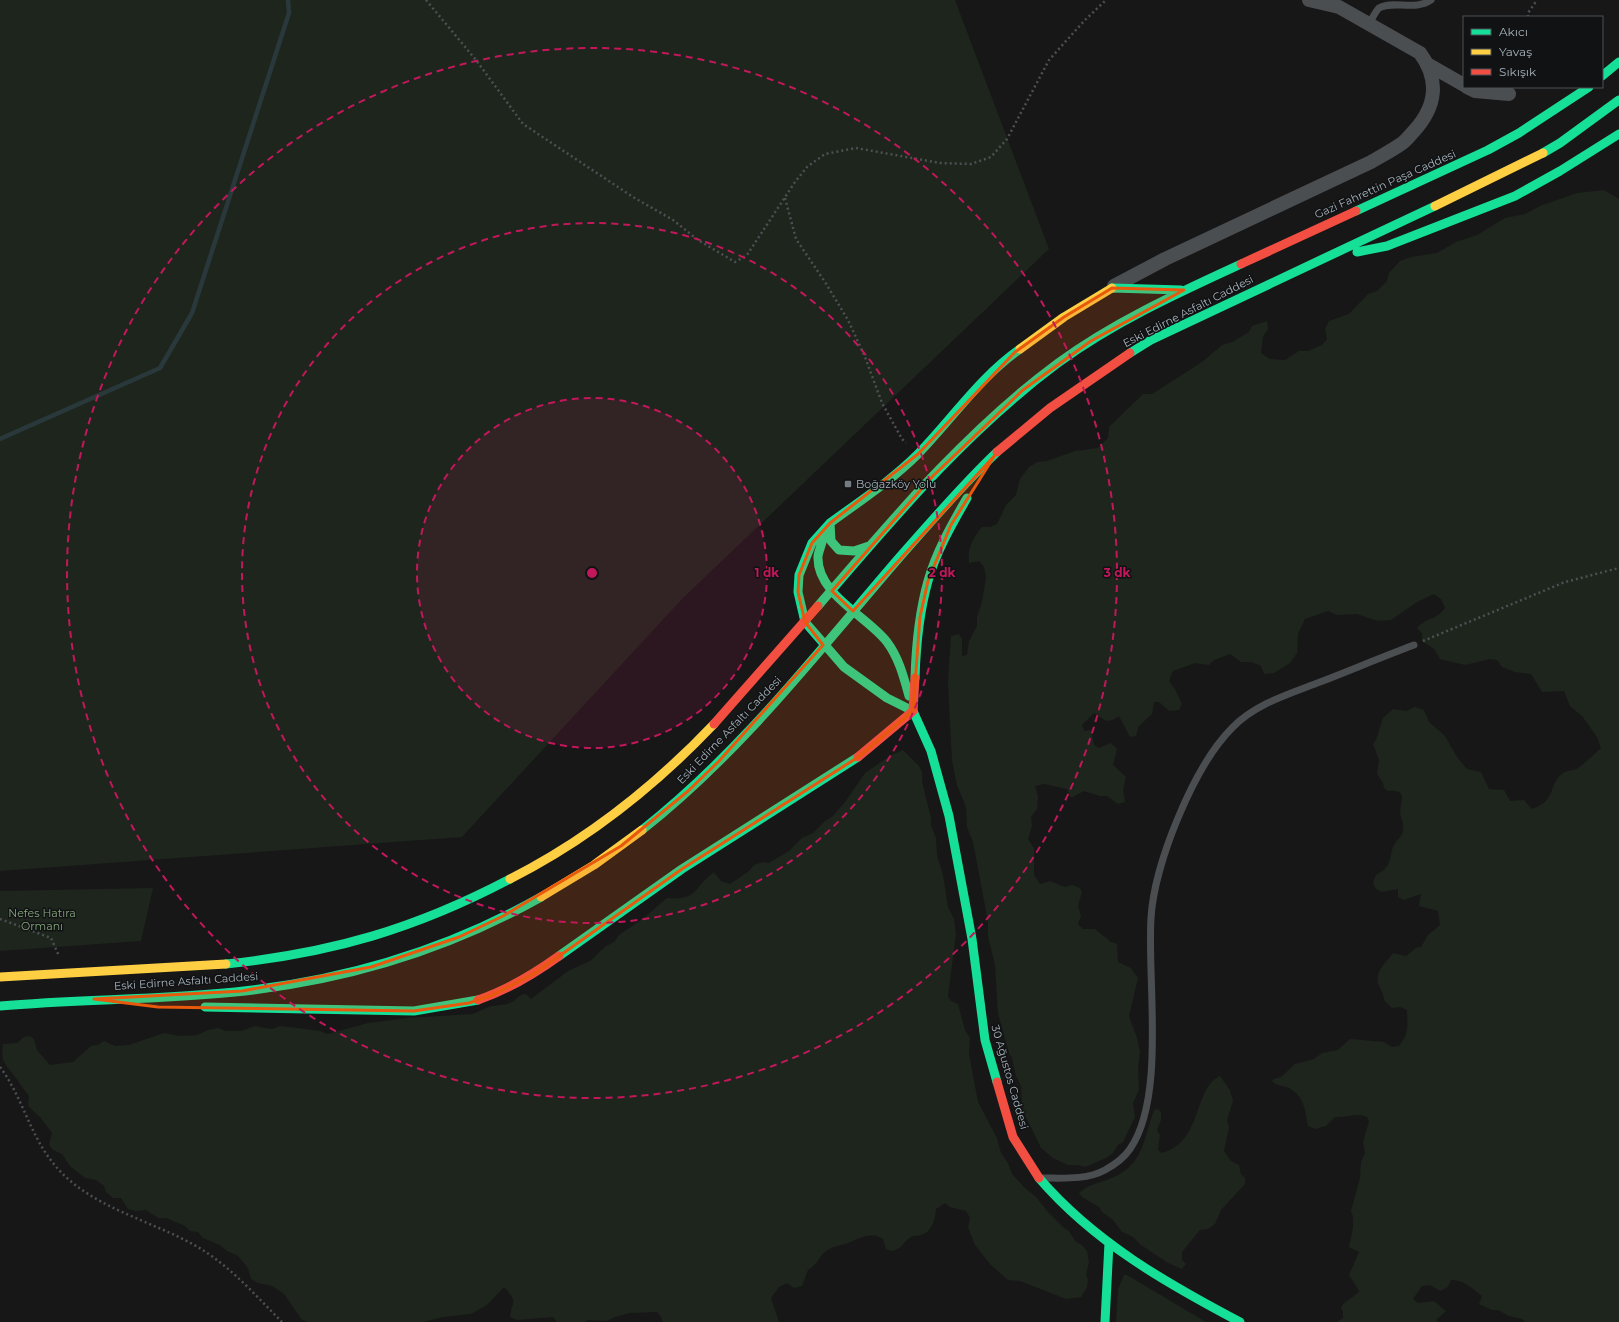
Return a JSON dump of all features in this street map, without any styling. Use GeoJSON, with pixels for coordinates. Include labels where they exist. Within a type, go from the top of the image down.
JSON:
{"type":"FeatureCollection","features":[{"type":"Feature","properties":{"kind":"main road"},"geometry":{"type":"LineString","coordinates":[[1603,75],[1619,62]]}},
{"type":"Feature","properties":{"kind":"main road","name":"Gazi Fahrettin Paşa Caddesi"},"geometry":{"type":"LineString","coordinates":[[1184,290],[1488,150],[1519,133],[1587,88]]}},
{"type":"Feature","properties":{"kind":"main road"},"geometry":{"type":"LineString","coordinates":[[1319,260],[1525,164],[1560,143],[1619,100]]}},
{"type":"Feature","properties":{"kind":"main road"},"geometry":{"type":"LineString","coordinates":[[1319,260],[1387,246],[1515,196],[1560,171],[1619,134]]}},
{"type":"Feature","properties":{"kind":"main road","name":"Eski Edirne Asfaltı Caddesi"},"geometry":{"type":"LineString","coordinates":[[0,1006],[242,991],[329,976],[413,954],[459,937],[541,896],[621,846],[688,791],[762,715],[853,611],[995,455],[1036,418],[1102,370],[1151,340],[1319,260]]}},
{"type":"Feature","properties":{"kind":"main road"},"geometry":{"type":"LineString","coordinates":[[913,711],[887,698],[844,667],[805,622],[798,592],[799,575],[812,543],[830,523],[895,474],[918,454],[978,387],[1015,352],[1064,317],[1112,288],[1184,290]]}},
{"type":"Feature","properties":{"kind":"main road","name":"Eski Edirne Asfaltı Caddesi"},"geometry":{"type":"LineString","coordinates":[[0,977],[242,962],[305,953],[374,936],[417,922],[492,889],[542,862],[589,831],[661,776],[728,709],[832,591],[869,546],[938,470],[1023,390],[1057,363],[1091,341],[1147,308],[1184,290]]}},
{"type":"Feature","properties":{"kind":"main road"},"geometry":{"type":"LineString","coordinates":[[194,1007],[414,1011],[469,1003],[493,995],[534,974],[682,869],[860,756],[913,711],[920,617],[928,581],[939,551],[951,525],[995,455]]}},
{"type":"Feature","properties":{"kind":"main road"},"geometry":{"type":"LineString","coordinates":[[830,523],[832,543],[837,549],[844,552],[857,552],[869,546]]}},
{"type":"Feature","properties":{"kind":"main road","name":"30 Ağustos Caddesi"},"geometry":{"type":"LineString","coordinates":[[830,523],[818,551],[818,563],[822,574],[832,591],[886,640],[895,653],[913,711],[925,734],[933,756],[957,854],[975,957],[984,1036],[1005,1111],[1017,1145],[1038,1178],[1053,1196],[1109,1243],[1150,1271],[1240,1322]]}},
{"type":"Feature","properties":{"kind":"main road"},"geometry":{"type":"LineString","coordinates":[[94,999],[158,1007]]}},
{"type":"Feature","properties":{"kind":"main road"},"geometry":{"type":"LineString","coordinates":[[1105,1322],[1109,1243]]}},
{"type":"Feature","properties":{"kind":"street"},"geometry":{"type":"LineString","coordinates":[[1309,0],[1339,4],[1369,24],[1420,53],[1429,65],[1463,84]]}},
{"type":"Feature","properties":{"kind":"street"},"geometry":{"type":"LineString","coordinates":[[1112,288],[1165,258],[1371,162],[1402,144],[1422,122],[1433,101],[1429,65]]}},
{"type":"Feature","properties":{"kind":"street"},"geometry":{"type":"LineString","coordinates":[[1469,88],[1475,91],[1508,94]]}},
{"type":"Feature","properties":{"kind":"lane"},"geometry":{"type":"LineString","coordinates":[[1369,24],[1379,8],[1384,4],[1392,2],[1423,4],[1431,0]]}},
{"type":"Feature","properties":{"kind":"lane"},"geometry":{"type":"LineString","coordinates":[[1038,1178],[1068,1178],[1103,1172],[1118,1162],[1130,1149],[1141,1128],[1150,1087],[1153,1030],[1151,917],[1156,886],[1163,860],[1181,812],[1206,761],[1232,728],[1265,704],[1414,645]]}},
{"type":"Feature","properties":{"kind":"path"},"geometry":{"type":"LineString","coordinates":[[426,0],[476,60],[523,124],[633,197],[672,220],[698,240],[735,262],[747,254],[807,166],[825,154],[856,148],[940,163],[971,164],[991,157],[1007,139],[1049,60],[1084,20],[1106,0]]}},
{"type":"Feature","properties":{"kind":"path"},"geometry":{"type":"LineString","coordinates":[[1528,16],[1528,13],[1537,0]]}},
{"type":"Feature","properties":{"kind":"path"},"geometry":{"type":"LineString","coordinates":[[785,198],[796,239],[848,320],[865,357],[882,403],[902,440],[918,454]]}},
{"type":"Feature","properties":{"kind":"path"},"geometry":{"type":"LineString","coordinates":[[1414,645],[1565,582],[1619,568]]}},
{"type":"Feature","properties":{"kind":"path"},"geometry":{"type":"LineString","coordinates":[[0,920],[51,938],[65,972]]}},
{"type":"Feature","properties":{"kind":"path"},"geometry":{"type":"LineString","coordinates":[[0,1068],[6,1075],[36,1135],[53,1163],[74,1183],[106,1204],[144,1223],[181,1238],[203,1250],[227,1269],[282,1322]]}},
{"type":"Feature","properties":{"kind":"highlighted area"},"geometry":{"type":"Polygon","coordinates":[[[1112,288],[1184,290],[1091,341],[1023,390],[933,476],[832,591],[853,611],[995,455],[951,525],[928,581],[920,617],[913,711],[860,756],[682,869],[534,974],[493,995],[469,1003],[414,1011],[158,1007],[94,999],[242,991],[371,967],[459,937],[503,916],[621,846],[688,791],[719,761],[823,645],[805,622],[798,592],[799,575],[812,543],[830,523],[918,454],[1015,352],[1064,317],[1112,288]]]}},
{"type":"Feature","properties":{"kind":"green space"},"geometry":{"type":"Polygon","coordinates":[[[0,0],[955,0],[1049,249],[682,599],[462,837],[0,871],[0,0]]]}},
{"type":"Feature","properties":{"kind":"green space"},"geometry":{"type":"Polygon","coordinates":[[[1604,190],[1619,199],[1619,1322],[1525,1322],[1522,1319],[1509,1316],[1498,1310],[1492,1310],[1479,1304],[1482,1296],[1464,1283],[1451,1280],[1448,1287],[1440,1291],[1430,1285],[1422,1286],[1413,1299],[1418,1303],[1434,1301],[1446,1311],[1436,1320],[1438,1322],[1337,1322],[1343,1318],[1341,1308],[1343,1304],[1359,1292],[1349,1275],[1359,1252],[1349,1247],[1353,1224],[1351,1211],[1360,1178],[1361,1162],[1365,1153],[1363,1142],[1369,1121],[1367,1117],[1359,1115],[1335,1117],[1326,1126],[1315,1129],[1308,1126],[1305,1110],[1298,1096],[1289,1088],[1278,1085],[1272,1081],[1281,1077],[1295,1064],[1314,1059],[1322,1053],[1338,1050],[1350,1039],[1384,1042],[1392,1047],[1399,1046],[1406,1033],[1407,1010],[1400,1007],[1392,1008],[1384,1000],[1383,993],[1378,983],[1378,974],[1382,966],[1393,953],[1406,956],[1416,948],[1421,947],[1428,935],[1440,925],[1438,911],[1419,906],[1421,894],[1404,900],[1398,897],[1398,889],[1382,892],[1376,889],[1373,883],[1376,875],[1389,863],[1393,846],[1402,835],[1403,831],[1403,823],[1400,814],[1402,801],[1401,794],[1395,791],[1388,791],[1384,788],[1383,783],[1377,774],[1379,760],[1373,744],[1376,740],[1383,718],[1393,709],[1406,711],[1415,707],[1424,710],[1429,722],[1445,736],[1457,757],[1467,769],[1481,772],[1489,789],[1504,790],[1510,801],[1524,800],[1532,809],[1546,801],[1555,782],[1563,773],[1566,771],[1575,770],[1601,748],[1597,737],[1582,716],[1570,706],[1564,691],[1542,692],[1531,674],[1515,672],[1502,667],[1497,660],[1490,659],[1465,665],[1440,659],[1434,649],[1422,641],[1422,633],[1417,628],[1424,622],[1438,615],[1445,608],[1441,599],[1434,594],[1417,602],[1391,620],[1378,621],[1357,614],[1337,615],[1328,611],[1305,619],[1298,634],[1297,653],[1290,663],[1274,673],[1264,674],[1261,666],[1251,662],[1241,662],[1230,654],[1214,660],[1209,665],[1195,663],[1173,671],[1169,681],[1175,689],[1182,704],[1179,710],[1169,711],[1159,702],[1154,702],[1152,714],[1139,726],[1136,736],[1130,737],[1119,716],[1109,721],[1094,713],[1082,725],[1084,731],[1091,730],[1094,745],[1099,748],[1111,743],[1117,749],[1113,765],[1126,777],[1123,790],[1125,802],[1118,804],[1107,796],[1100,796],[1084,791],[1070,797],[1067,789],[1044,784],[1035,786],[1038,796],[1037,809],[1031,817],[1032,826],[1028,839],[1034,848],[1034,875],[1040,884],[1050,881],[1065,887],[1072,885],[1080,888],[1082,892],[1078,906],[1081,916],[1078,924],[1083,929],[1095,929],[1111,942],[1117,944],[1118,962],[1131,968],[1138,978],[1129,1016],[1137,1038],[1140,1052],[1138,1067],[1139,1090],[1133,1103],[1135,1117],[1123,1142],[1118,1145],[1113,1153],[1106,1158],[1085,1167],[1068,1165],[1053,1158],[1041,1148],[1025,1115],[1022,1104],[1021,1086],[1016,1076],[998,1013],[995,965],[988,936],[988,922],[973,842],[967,827],[966,807],[957,785],[952,761],[948,681],[951,636],[959,634],[962,639],[962,656],[967,655],[969,641],[977,626],[977,617],[982,602],[986,578],[984,567],[979,561],[969,563],[969,553],[973,539],[982,527],[990,527],[997,524],[1006,505],[1016,495],[1020,479],[1029,467],[1037,462],[1047,461],[1075,451],[1098,448],[1108,438],[1109,427],[1143,394],[1152,394],[1202,362],[1222,345],[1232,342],[1249,332],[1252,326],[1267,321],[1268,329],[1263,337],[1261,353],[1270,359],[1285,360],[1299,351],[1308,351],[1322,345],[1327,339],[1325,329],[1329,321],[1349,314],[1368,294],[1377,291],[1387,281],[1389,273],[1400,261],[1411,257],[1437,253],[1456,242],[1477,235],[1505,218],[1525,214],[1540,206],[1577,193],[1604,190]]]}},
{"type":"Feature","properties":{"kind":"green space"},"geometry":{"type":"Polygon","coordinates":[[[903,750],[919,766],[922,772],[922,781],[931,818],[931,825],[936,838],[937,855],[943,875],[948,907],[954,919],[956,934],[948,996],[951,1001],[958,1004],[965,1030],[970,1038],[969,1054],[978,1102],[997,1138],[1001,1153],[1008,1163],[1012,1174],[1037,1198],[1047,1211],[1064,1228],[1069,1231],[1076,1242],[1082,1245],[1087,1251],[1089,1262],[1086,1275],[1088,1280],[1087,1287],[1081,1297],[1066,1299],[1020,1281],[1008,1280],[990,1264],[975,1245],[968,1227],[970,1218],[966,1211],[950,1207],[945,1203],[936,1209],[934,1221],[928,1231],[921,1235],[911,1237],[896,1250],[891,1251],[886,1249],[883,1239],[870,1235],[828,1250],[808,1270],[802,1286],[794,1288],[787,1283],[779,1287],[771,1298],[779,1322],[663,1322],[657,1312],[630,1313],[607,1321],[588,1320],[585,1322],[557,1322],[553,1317],[517,1320],[510,1317],[513,1299],[504,1287],[487,1305],[471,1314],[443,1317],[424,1322],[308,1322],[302,1320],[284,1294],[272,1286],[258,1283],[251,1279],[248,1268],[238,1256],[227,1251],[220,1245],[203,1238],[198,1232],[190,1231],[185,1226],[166,1218],[158,1218],[146,1210],[136,1211],[128,1209],[121,1198],[113,1198],[106,1192],[104,1186],[96,1180],[85,1178],[70,1166],[62,1154],[53,1150],[49,1145],[52,1133],[41,1118],[28,1106],[29,1096],[3,1060],[3,1044],[17,1043],[24,1037],[30,1036],[34,1039],[37,1050],[50,1065],[73,1062],[91,1046],[98,1045],[104,1041],[115,1046],[129,1045],[164,1033],[179,1036],[197,1035],[208,1030],[218,1028],[226,1031],[241,1031],[255,1026],[272,1029],[280,1026],[320,1031],[328,1034],[368,1023],[407,1018],[472,1014],[492,1006],[510,1003],[519,996],[526,994],[531,999],[568,971],[590,961],[606,946],[614,942],[619,935],[645,917],[667,898],[685,897],[691,895],[714,872],[721,881],[730,884],[749,871],[754,865],[763,862],[769,863],[789,851],[802,838],[813,833],[825,821],[833,816],[845,802],[865,773],[891,755],[903,750]]]}},
{"type":"Feature","properties":{"kind":"green space","name":"Nefes Hatıra Ormanı"},"geometry":{"type":"Polygon","coordinates":[[[153,888],[141,941],[0,951],[0,891],[153,888]]]}},
{"type":"Feature","properties":{"kind":"green space"},"geometry":{"type":"Polygon","coordinates":[[[1220,1076],[1230,1090],[1233,1101],[1227,1120],[1229,1128],[1224,1151],[1231,1161],[1239,1165],[1241,1174],[1245,1178],[1245,1184],[1221,1210],[1215,1224],[1208,1229],[1200,1230],[1182,1252],[1182,1260],[1186,1264],[1182,1269],[1168,1263],[1141,1245],[1133,1237],[1122,1232],[1113,1220],[1102,1212],[1099,1207],[1082,1197],[1079,1193],[1089,1186],[1121,1174],[1129,1167],[1136,1159],[1144,1142],[1154,1110],[1158,1109],[1161,1112],[1161,1120],[1157,1130],[1160,1135],[1158,1150],[1162,1153],[1175,1147],[1185,1138],[1205,1092],[1211,1082],[1220,1076]]]}},
{"type":"Feature","properties":{"kind":"green space"},"geometry":{"type":"Polygon","coordinates":[[[1124,1275],[1127,1275],[1206,1322],[1116,1322],[1118,1289],[1124,1275]]]}},
{"type":"Feature","properties":{"kind":"waterway"},"geometry":{"type":"LineString","coordinates":[[0,439],[160,368],[192,313],[289,13],[288,0]]}},
{"type":"Feature","properties":{"kind":"traffic: fast"},"geometry":{"type":"LineString","coordinates":[[1603,75],[1619,62]]}},
{"type":"Feature","properties":{"kind":"traffic: fast"},"geometry":{"type":"LineString","coordinates":[[1356,211],[1488,150],[1519,133],[1587,88]]}},
{"type":"Feature","properties":{"kind":"traffic: fast"},"geometry":{"type":"LineString","coordinates":[[1543,153],[1560,143],[1619,100]]}},
{"type":"Feature","properties":{"kind":"traffic: fast"},"geometry":{"type":"LineString","coordinates":[[1357,252],[1387,246],[1515,196],[1560,171],[1619,134]]}},
{"type":"Feature","properties":{"kind":"traffic: fast"},"geometry":{"type":"LineString","coordinates":[[1130,353],[1151,340],[1435,206]]}},
{"type":"Feature","properties":{"kind":"traffic: fast"},"geometry":{"type":"LineString","coordinates":[[818,606],[902,509],[931,478],[961,447],[1024,389],[1058,363],[1101,334],[1170,297],[1241,264]]}},
{"type":"Feature","properties":{"kind":"traffic: fast"},"geometry":{"type":"LineString","coordinates":[[1112,288],[1181,290]]}},
{"type":"Feature","properties":{"kind":"traffic: fast"},"geometry":{"type":"LineString","coordinates":[[830,523],[876,490],[908,464],[931,441],[979,385],[1020,349]]}},
{"type":"Feature","properties":{"kind":"traffic: fast"},"geometry":{"type":"LineString","coordinates":[[642,830],[678,800],[745,735],[807,666],[934,518],[997,452]]}},
{"type":"Feature","properties":{"kind":"traffic: fast"},"geometry":{"type":"LineString","coordinates":[[915,678],[918,629],[922,605],[931,570],[950,528],[967,498]]}},
{"type":"Feature","properties":{"kind":"traffic: fast"},"geometry":{"type":"LineString","coordinates":[[830,523],[812,543],[799,575],[798,592],[805,622],[844,667],[887,698],[913,711]]}},
{"type":"Feature","properties":{"kind":"traffic: fast"},"geometry":{"type":"LineString","coordinates":[[830,523],[831,541],[839,550],[854,551],[869,546]]}},
{"type":"Feature","properties":{"kind":"traffic: fast"},"geometry":{"type":"LineString","coordinates":[[823,538],[818,556],[820,570],[825,582],[844,604],[878,632],[887,642],[898,661],[909,696]]}},
{"type":"Feature","properties":{"kind":"traffic: fast"},"geometry":{"type":"LineString","coordinates":[[913,711],[931,751],[949,816],[972,939],[985,1040],[997,1082]]}},
{"type":"Feature","properties":{"kind":"traffic: fast"},"geometry":{"type":"LineString","coordinates":[[559,956],[682,869],[858,757]]}},
{"type":"Feature","properties":{"kind":"traffic: fast"},"geometry":{"type":"LineString","coordinates":[[226,964],[302,953],[372,936],[440,912],[475,897],[510,879]]}},
{"type":"Feature","properties":{"kind":"traffic: fast"},"geometry":{"type":"LineString","coordinates":[[0,1006],[206,995],[275,987],[315,980],[393,960],[431,947],[469,933],[541,897]]}},
{"type":"Feature","properties":{"kind":"traffic: fast"},"geometry":{"type":"LineString","coordinates":[[205,1007],[414,1011],[478,1000]]}},
{"type":"Feature","properties":{"kind":"traffic: fast"},"geometry":{"type":"LineString","coordinates":[[1039,1178],[1060,1201],[1083,1222],[1132,1259],[1185,1292],[1240,1322]]}},
{"type":"Feature","properties":{"kind":"traffic: fast"},"geometry":{"type":"LineString","coordinates":[[1105,1322],[1109,1243]]}},
{"type":"Feature","properties":{"kind":"traffic: slow"},"geometry":{"type":"LineString","coordinates":[[1435,206],[1543,153]]}},
{"type":"Feature","properties":{"kind":"traffic: slow"},"geometry":{"type":"LineString","coordinates":[[1020,349],[1064,317],[1112,288]]}},
{"type":"Feature","properties":{"kind":"traffic: slow"},"geometry":{"type":"LineString","coordinates":[[510,879],[566,847],[619,810],[668,769],[714,724]]}},
{"type":"Feature","properties":{"kind":"traffic: slow"},"geometry":{"type":"LineString","coordinates":[[541,897],[594,865],[642,830]]}},
{"type":"Feature","properties":{"kind":"traffic: slow"},"geometry":{"type":"LineString","coordinates":[[0,977],[226,964]]}},
{"type":"Feature","properties":{"kind":"traffic: jam"},"geometry":{"type":"LineString","coordinates":[[1241,264],[1356,211]]}},
{"type":"Feature","properties":{"kind":"traffic: jam"},"geometry":{"type":"LineString","coordinates":[[997,452],[1050,408],[1130,353]]}},
{"type":"Feature","properties":{"kind":"traffic: jam"},"geometry":{"type":"LineString","coordinates":[[714,724],[818,606]]}},
{"type":"Feature","properties":{"kind":"traffic: jam"},"geometry":{"type":"LineString","coordinates":[[858,757],[913,711],[915,678]]}},
{"type":"Feature","properties":{"kind":"traffic: jam"},"geometry":{"type":"LineString","coordinates":[[478,1000],[520,981],[559,956]]}},
{"type":"Feature","properties":{"kind":"traffic: jam"},"geometry":{"type":"LineString","coordinates":[[997,1082],[1013,1137],[1039,1178]]}},
{"type":"Feature","properties":{"kind":"place","name":"Boğazköy Yolu"},"geometry":{"type":"Point","coordinates":[848,484]}}]}
